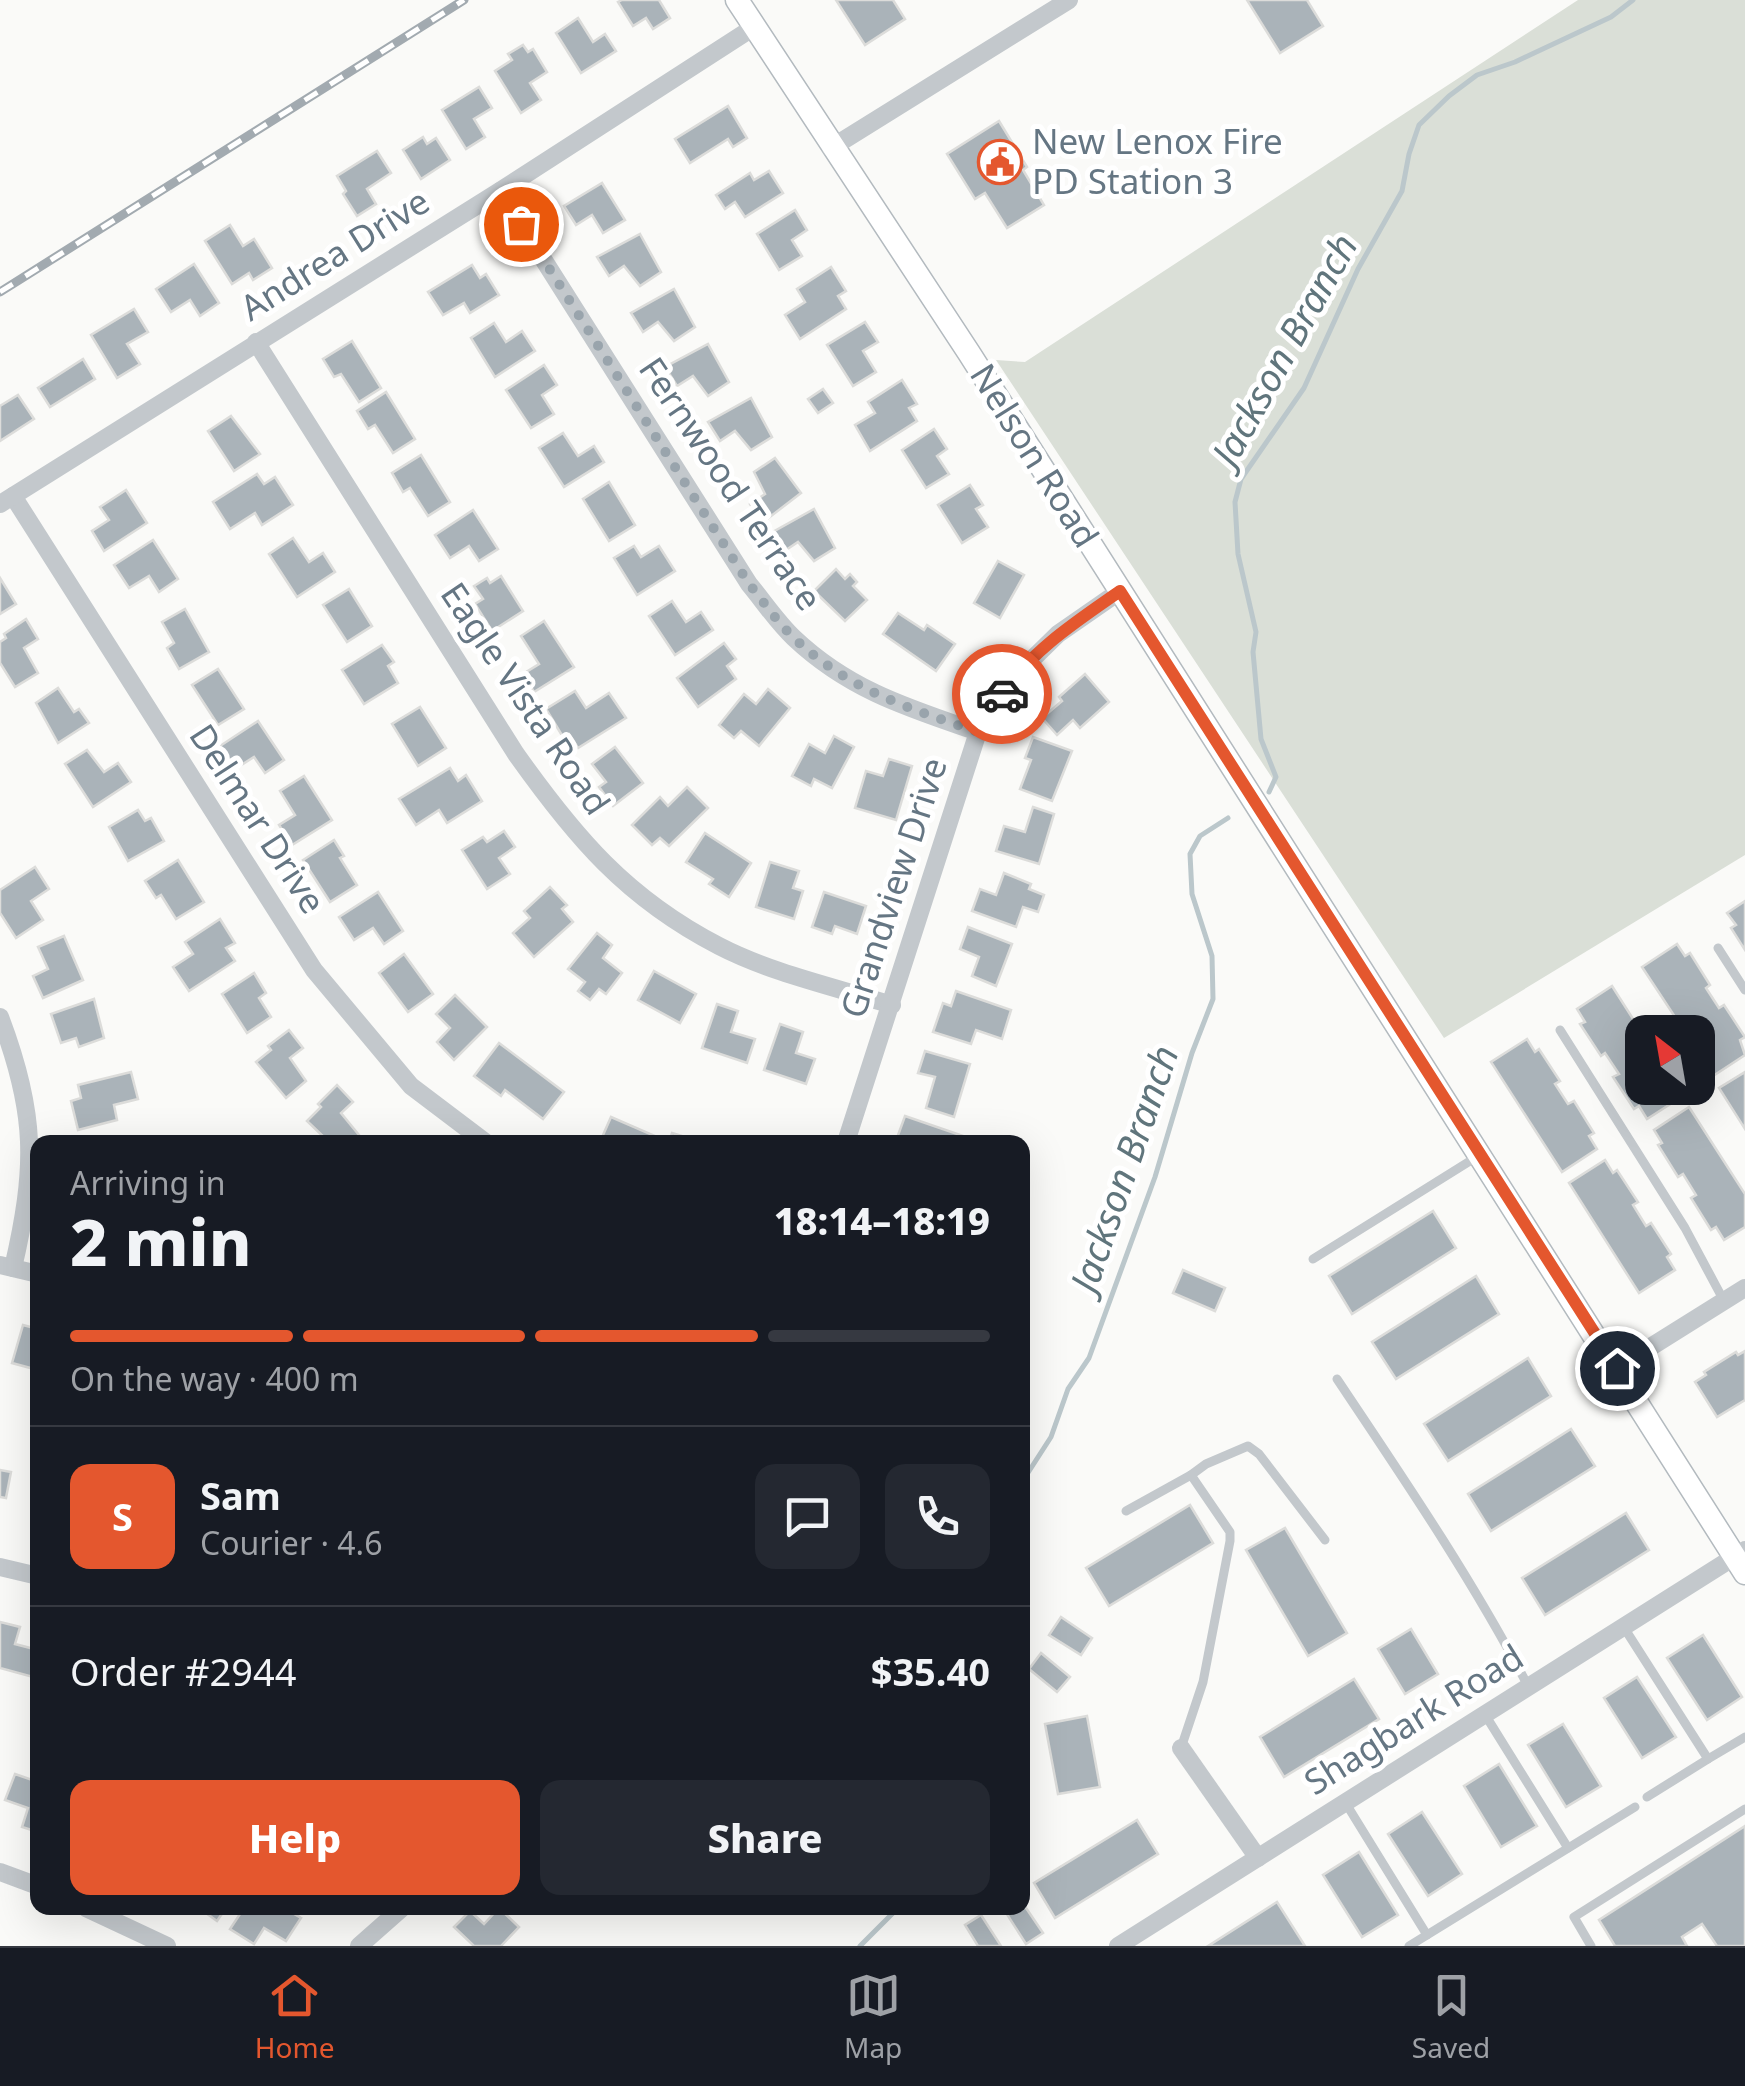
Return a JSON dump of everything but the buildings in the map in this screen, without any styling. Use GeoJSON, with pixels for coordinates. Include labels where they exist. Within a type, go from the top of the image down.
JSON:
{"type":"FeatureCollection","features":[{"type":"Feature","properties":{"kind":"street","name":"Nelson Road"},"geometry":{"type":"LineString","coordinates":[[736,0],[969,353],[1742,1560]]}},
{"type":"Feature","properties":{"kind":"street"},"geometry":{"type":"LineString","coordinates":[[831,148],[1069,0]]}},
{"type":"Feature","properties":{"kind":"street","name":"Andrea Drive"},"geometry":{"type":"LineString","coordinates":[[6,500],[754,27]]}},
{"type":"Feature","properties":{"kind":"street","name":"Fernwood Terrace"},"geometry":{"type":"LineString","coordinates":[[500,191],[749,584],[792,636],[835,672],[878,697],[978,732]]}},
{"type":"Feature","properties":{"kind":"street","name":"Eagle Vista Road"},"geometry":{"type":"LineString","coordinates":[[256,342],[516,754],[559,815],[600,862],[656,908],[721,947],[892,1006]]}},
{"type":"Feature","properties":{"kind":"street","name":"Delmar Drive"},"geometry":{"type":"LineString","coordinates":[[6,500],[314,970],[412,1086],[477,1135]]}},
{"type":"Feature","properties":{"kind":"street","name":"Grandview Drive"},"geometry":{"type":"LineString","coordinates":[[848,1135],[978,732],[1013,678],[1058,634],[1120,591]]}},
{"type":"Feature","properties":{"kind":"street"},"geometry":{"type":"LineString","coordinates":[[0,1017],[18,1063],[31,1135]]}},
{"type":"Feature","properties":{"kind":"street"},"geometry":{"type":"LineString","coordinates":[[6,1266],[27,1204],[30,1153]]}},
{"type":"Feature","properties":{"kind":"street"},"geometry":{"type":"LineString","coordinates":[[1617,1368],[1745,1288]]}},
{"type":"Feature","properties":{"kind":"street","name":"Shagbark Road"},"geometry":{"type":"LineString","coordinates":[[1118,1946],[1624,1626],[1742,1560]]}},
{"type":"Feature","properties":{"kind":"street"},"geometry":{"type":"LineString","coordinates":[[0,1567],[30,1574]]}},
{"type":"Feature","properties":{"kind":"street"},"geometry":{"type":"LineString","coordinates":[[1181,1748],[1258,1858]]}},
{"type":"Feature","properties":{"kind":"street"},"geometry":{"type":"LineString","coordinates":[[0,1872],[30,1883]]}},
{"type":"Feature","properties":{"kind":"street"},"geometry":{"type":"LineString","coordinates":[[101,1915],[167,1946]]}},
{"type":"Feature","properties":{"kind":"street"},"geometry":{"type":"LineString","coordinates":[[360,1946],[394,1915]]}},
{"type":"Feature","properties":{"kind":"lane"},"geometry":{"type":"LineString","coordinates":[[1718,948],[1745,990]]}},
{"type":"Feature","properties":{"kind":"lane"},"geometry":{"type":"LineString","coordinates":[[1560,1030],[1685,1228],[1724,1301]]}},
{"type":"Feature","properties":{"kind":"lane"},"geometry":{"type":"LineString","coordinates":[[1313,1260],[1480,1155]]}},
{"type":"Feature","properties":{"kind":"lane"},"geometry":{"type":"LineString","coordinates":[[1337,1379],[1434,1523],[1528,1686]]}},
{"type":"Feature","properties":{"kind":"lane"},"geometry":{"type":"LineString","coordinates":[[1126,1511],[1206,1464],[1248,1446],[1259,1454],[1325,1540]]}},
{"type":"Feature","properties":{"kind":"lane"},"geometry":{"type":"LineString","coordinates":[[1181,1748],[1203,1682],[1230,1541],[1230,1532],[1192,1475]]}},
{"type":"Feature","properties":{"kind":"lane"},"geometry":{"type":"LineString","coordinates":[[1624,1626],[1708,1759]]}},
{"type":"Feature","properties":{"kind":"lane"},"geometry":{"type":"LineString","coordinates":[[1484,1714],[1568,1848]]}},
{"type":"Feature","properties":{"kind":"lane"},"geometry":{"type":"LineString","coordinates":[[1647,1797],[1745,1736]]}},
{"type":"Feature","properties":{"kind":"lane"},"geometry":{"type":"LineString","coordinates":[[1345,1802],[1427,1935]]}},
{"type":"Feature","properties":{"kind":"lane"},"geometry":{"type":"LineString","coordinates":[[1408,1946],[1635,1807]]}},
{"type":"Feature","properties":{"kind":"lane"},"geometry":{"type":"LineString","coordinates":[[1591,1946],[1574,1917],[1745,1809]]}},
{"type":"Feature","properties":{"kind":"shaded area"},"geometry":{"type":"Polygon","coordinates":[[[1578,0],[1745,0],[1745,855],[1444,1038],[996,360],[1025,362],[1578,0]]]}},
{"type":"Feature","properties":{"kind":"waterway","name":"Jackson Branch"},"geometry":{"type":"LineString","coordinates":[[1269,792],[1276,777],[1261,739],[1253,652],[1256,632],[1238,554],[1235,502],[1241,479],[1304,388],[1358,269],[1402,191],[1419,125],[1477,75],[1515,62],[1611,17],[1633,0]]}},
{"type":"Feature","properties":{"kind":"waterway","name":"Jackson Branch"},"geometry":{"type":"LineString","coordinates":[[1030,1470],[1051,1437],[1068,1389],[1089,1358],[1155,1177],[1192,1053],[1213,999],[1212,956],[1192,894],[1190,854],[1200,836],[1228,818]]}},
{"type":"Feature","properties":{"kind":"waterway","name":"Jackson Branch"},"geometry":{"type":"LineString","coordinates":[[860,1946],[891,1915]]}},
{"type":"Feature","properties":{"kind":"railway"},"geometry":{"type":"LineString","coordinates":[[0,292],[464,0]]}},
{"type":"Feature","properties":{"kind":"way so far"},"geometry":{"type":"LineString","coordinates":[[521,224],[749,584],[792,636],[835,672],[878,697],[978,732],[1002,694]]}},
{"type":"Feature","properties":{"kind":"place","name":"New Lenox Fire PD Station 3"},"geometry":{"type":"Point","coordinates":[1000,162]}},
{"type":"Feature","properties":{"kind":"route"},"geometry":{"type":"LineString","coordinates":[[1002,694],[1058,634],[1120,591],[1617,1368]]}}]}
